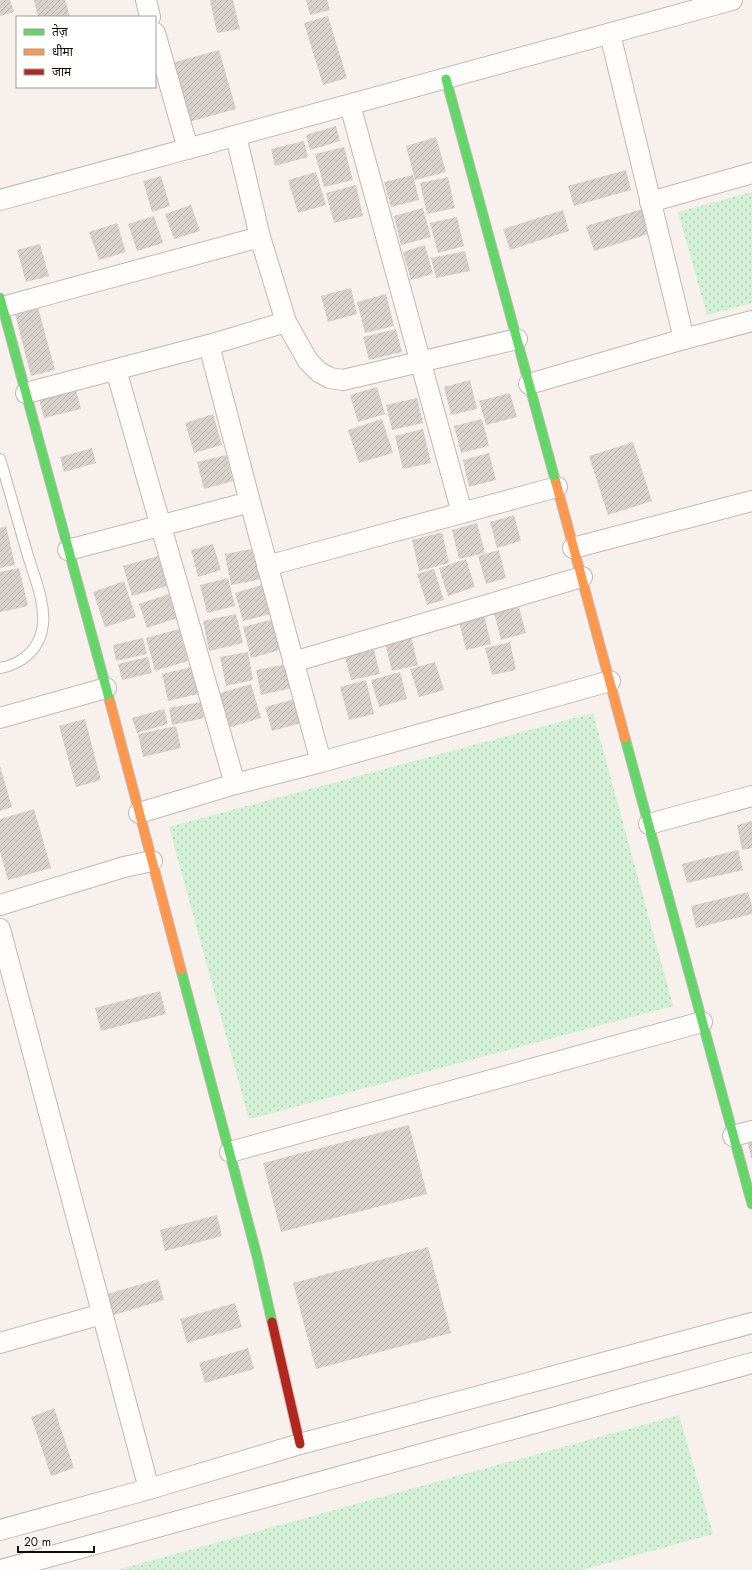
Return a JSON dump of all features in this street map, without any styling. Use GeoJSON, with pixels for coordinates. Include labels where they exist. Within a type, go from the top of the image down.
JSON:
{"type":"FeatureCollection","features":[{"type":"Feature","properties":{"kind":"street"},"geometry":{"type":"LineString","coordinates":[[146,0],[150,16]]}},
{"type":"Feature","properties":{"kind":"street"},"geometry":{"type":"LineString","coordinates":[[0,200],[732,0]]}},
{"type":"Feature","properties":{"kind":"street"},"geometry":{"type":"LineString","coordinates":[[610,34],[684,339]]}},
{"type":"Feature","properties":{"kind":"street"},"geometry":{"type":"LineString","coordinates":[[156,37],[188,149]]}},
{"type":"Feature","properties":{"kind":"street"},"geometry":{"type":"LineString","coordinates":[[446,79],[702,1022],[743,1134],[752,1204]]}},
{"type":"Feature","properties":{"kind":"street"},"geometry":{"type":"LineString","coordinates":[[350,105],[462,513]]}},
{"type":"Feature","properties":{"kind":"street"},"geometry":{"type":"LineString","coordinates":[[236,136],[260,237],[286,322],[308,360],[319,372],[330,378],[343,380],[517,339]]}},
{"type":"Feature","properties":{"kind":"street"},"geometry":{"type":"LineString","coordinates":[[650,202],[752,173]]}},
{"type":"Feature","properties":{"kind":"street"},"geometry":{"type":"LineString","coordinates":[[260,237],[1,302],[230,1152],[257,1256],[300,1444]]}},
{"type":"Feature","properties":{"kind":"street"},"geometry":{"type":"LineString","coordinates":[[26,393],[209,345],[286,322]]}},
{"type":"Feature","properties":{"kind":"street"},"geometry":{"type":"LineString","coordinates":[[529,384],[684,339],[752,322]]}},
{"type":"Feature","properties":{"kind":"street"},"geometry":{"type":"LineString","coordinates":[[209,345],[267,566],[321,762]]}},
{"type":"Feature","properties":{"kind":"street"},"geometry":{"type":"LineString","coordinates":[[116,370],[235,784]]}},
{"type":"Feature","properties":{"kind":"street"},"geometry":{"type":"LineString","coordinates":[[267,566],[557,487]]}},
{"type":"Feature","properties":{"kind":"street"},"geometry":{"type":"LineString","coordinates":[[574,548],[752,501]]}},
{"type":"Feature","properties":{"kind":"street"},"geometry":{"type":"LineString","coordinates":[[68,550],[250,502]]}},
{"type":"Feature","properties":{"kind":"street"},"geometry":{"type":"LineString","coordinates":[[293,662],[582,577]]}},
{"type":"Feature","properties":{"kind":"street"},"geometry":{"type":"LineString","coordinates":[[139,813],[235,784],[321,762],[610,681]]}},
{"type":"Feature","properties":{"kind":"street"},"geometry":{"type":"LineString","coordinates":[[0,718],[106,688]]}},
{"type":"Feature","properties":{"kind":"street"},"geometry":{"type":"LineString","coordinates":[[649,824],[752,796]]}},
{"type":"Feature","properties":{"kind":"street"},"geometry":{"type":"LineString","coordinates":[[0,905],[124,867],[152,861]]}},
{"type":"Feature","properties":{"kind":"street"},"geometry":{"type":"LineString","coordinates":[[0,929],[149,1489]]}},
{"type":"Feature","properties":{"kind":"street"},"geometry":{"type":"LineString","coordinates":[[230,1152],[702,1022]]}},
{"type":"Feature","properties":{"kind":"street"},"geometry":{"type":"LineString","coordinates":[[0,1343],[102,1314]]}},
{"type":"Feature","properties":{"kind":"street"},"geometry":{"type":"LineString","coordinates":[[0,1530],[149,1489],[300,1444],[752,1323]]}},
{"type":"Feature","properties":{"kind":"street"},"geometry":{"type":"LineString","coordinates":[[1,1570],[752,1363]]}},
{"type":"Feature","properties":{"kind":"lane"},"geometry":{"type":"LineString","coordinates":[[0,459],[41,600],[43,624],[36,646],[25,658],[10,666],[0,668]]}},
{"type":"Feature","properties":{"kind":"green space"},"geometry":{"type":"Polygon","coordinates":[[[752,192],[752,303],[707,315],[678,212],[752,192]]]}},
{"type":"Feature","properties":{"kind":"green space"},"geometry":{"type":"Polygon","coordinates":[[[593,713],[673,1006],[249,1119],[169,827],[593,713]]]}},
{"type":"Feature","properties":{"kind":"green space"},"geometry":{"type":"Polygon","coordinates":[[[679,1415],[713,1534],[582,1570],[117,1570],[679,1415]]]}},
{"type":"Feature","properties":{"kind":"building"},"geometry":{"type":"Polygon","coordinates":[[[0,0],[10,0],[14,12],[0,16],[0,0]]]}},
{"type":"Feature","properties":{"kind":"building"},"geometry":{"type":"Polygon","coordinates":[[[34,0],[65,0],[70,16],[38,16],[34,0]]]}},
{"type":"Feature","properties":{"kind":"building"},"geometry":{"type":"Polygon","coordinates":[[[210,0],[233,0],[240,29],[217,33],[210,0]]]}},
{"type":"Feature","properties":{"kind":"building"},"geometry":{"type":"Polygon","coordinates":[[[306,0],[327,0],[330,10],[310,15],[306,0]]]}},
{"type":"Feature","properties":{"kind":"building"},"geometry":{"type":"Polygon","coordinates":[[[328,16],[347,78],[323,85],[304,23],[328,16]]]}},
{"type":"Feature","properties":{"kind":"building"},"geometry":{"type":"Polygon","coordinates":[[[219,50],[236,109],[189,122],[172,63],[219,50]]]}},
{"type":"Feature","properties":{"kind":"building"},"geometry":{"type":"Polygon","coordinates":[[[336,126],[340,141],[310,150],[306,135],[336,126]]]}},
{"type":"Feature","properties":{"kind":"building"},"geometry":{"type":"Polygon","coordinates":[[[436,137],[446,172],[415,180],[406,146],[436,137]]]}},
{"type":"Feature","properties":{"kind":"building"},"geometry":{"type":"Polygon","coordinates":[[[304,141],[308,157],[275,166],[271,149],[304,141]]]}},
{"type":"Feature","properties":{"kind":"building"},"geometry":{"type":"Polygon","coordinates":[[[344,147],[353,180],[324,187],[315,154],[344,147]]]}},
{"type":"Feature","properties":{"kind":"building"},"geometry":{"type":"Polygon","coordinates":[[[626,170],[631,190],[574,206],[568,186],[626,170]]]}},
{"type":"Feature","properties":{"kind":"building"},"geometry":{"type":"Polygon","coordinates":[[[316,172],[326,205],[298,213],[288,180],[316,172]]]}},
{"type":"Feature","properties":{"kind":"building"},"geometry":{"type":"Polygon","coordinates":[[[413,175],[419,200],[391,207],[384,182],[413,175]]]}},
{"type":"Feature","properties":{"kind":"building"},"geometry":{"type":"Polygon","coordinates":[[[161,176],[170,206],[152,212],[143,181],[161,176]]]}},
{"type":"Feature","properties":{"kind":"building"},"geometry":{"type":"Polygon","coordinates":[[[448,177],[455,208],[427,214],[420,183],[448,177]]]}},
{"type":"Feature","properties":{"kind":"building"},"geometry":{"type":"Polygon","coordinates":[[[356,185],[363,216],[334,223],[326,193],[356,185]]]}},
{"type":"Feature","properties":{"kind":"building"},"geometry":{"type":"Polygon","coordinates":[[[191,205],[200,231],[174,239],[165,214],[191,205]]]}},
{"type":"Feature","properties":{"kind":"building"},"geometry":{"type":"Polygon","coordinates":[[[423,208],[431,237],[401,245],[394,216],[423,208]]]}},
{"type":"Feature","properties":{"kind":"building"},"geometry":{"type":"Polygon","coordinates":[[[642,209],[649,234],[594,251],[586,226],[642,209]]]}},
{"type":"Feature","properties":{"kind":"building"},"geometry":{"type":"Polygon","coordinates":[[[563,210],[569,231],[510,250],[503,229],[563,210]]]}},
{"type":"Feature","properties":{"kind":"building"},"geometry":{"type":"Polygon","coordinates":[[[154,216],[163,243],[137,251],[128,224],[154,216]]]}},
{"type":"Feature","properties":{"kind":"building"},"geometry":{"type":"Polygon","coordinates":[[[457,217],[464,246],[438,253],[430,223],[457,217]]]}},
{"type":"Feature","properties":{"kind":"building"},"geometry":{"type":"Polygon","coordinates":[[[117,223],[126,252],[99,260],[89,232],[117,223]]]}},
{"type":"Feature","properties":{"kind":"building"},"geometry":{"type":"Polygon","coordinates":[[[40,244],[49,276],[26,282],[17,250],[40,244]]]}},
{"type":"Feature","properties":{"kind":"building"},"geometry":{"type":"Polygon","coordinates":[[[425,245],[433,274],[411,280],[403,252],[425,245]]]}},
{"type":"Feature","properties":{"kind":"building"},"geometry":{"type":"Polygon","coordinates":[[[465,251],[470,271],[436,278],[431,258],[465,251]]]}},
{"type":"Feature","properties":{"kind":"building"},"geometry":{"type":"Polygon","coordinates":[[[351,288],[357,314],[328,322],[321,296],[351,288]]]}},
{"type":"Feature","properties":{"kind":"building"},"geometry":{"type":"Polygon","coordinates":[[[386,294],[394,326],[365,333],[357,302],[386,294]]]}},
{"type":"Feature","properties":{"kind":"building"},"geometry":{"type":"Polygon","coordinates":[[[36,300],[55,370],[31,376],[13,306],[36,300]]]}},
{"type":"Feature","properties":{"kind":"building"},"geometry":{"type":"Polygon","coordinates":[[[396,329],[402,352],[369,360],[363,337],[396,329]]]}},
{"type":"Feature","properties":{"kind":"building"},"geometry":{"type":"Polygon","coordinates":[[[470,380],[477,409],[451,415],[444,387],[470,380]]]}},
{"type":"Feature","properties":{"kind":"building"},"geometry":{"type":"Polygon","coordinates":[[[377,387],[385,414],[358,422],[350,395],[377,387]]]}},
{"type":"Feature","properties":{"kind":"building"},"geometry":{"type":"Polygon","coordinates":[[[76,390],[81,409],[44,418],[39,399],[76,390]]]}},
{"type":"Feature","properties":{"kind":"building"},"geometry":{"type":"Polygon","coordinates":[[[510,393],[517,417],[486,425],[479,401],[510,393]]]}},
{"type":"Feature","properties":{"kind":"building"},"geometry":{"type":"Polygon","coordinates":[[[417,398],[423,423],[392,430],[386,405],[417,398]]]}},
{"type":"Feature","properties":{"kind":"building"},"geometry":{"type":"Polygon","coordinates":[[[213,414],[222,445],[194,453],[185,423],[213,414]]]}},
{"type":"Feature","properties":{"kind":"building"},"geometry":{"type":"Polygon","coordinates":[[[382,419],[393,453],[359,463],[348,430],[382,419]]]}},
{"type":"Feature","properties":{"kind":"building"},"geometry":{"type":"Polygon","coordinates":[[[482,419],[489,446],[461,453],[454,426],[482,419]]]}},
{"type":"Feature","properties":{"kind":"building"},"geometry":{"type":"Polygon","coordinates":[[[423,429],[431,463],[403,469],[395,436],[423,429]]]}},
{"type":"Feature","properties":{"kind":"building"},"geometry":{"type":"Polygon","coordinates":[[[633,442],[652,501],[608,515],[589,456],[633,442]]]}},
{"type":"Feature","properties":{"kind":"building"},"geometry":{"type":"Polygon","coordinates":[[[92,448],[96,463],[64,472],[60,457],[92,448]]]}},
{"type":"Feature","properties":{"kind":"building"},"geometry":{"type":"Polygon","coordinates":[[[489,453],[496,480],[469,487],[463,460],[489,453]]]}},
{"type":"Feature","properties":{"kind":"building"},"geometry":{"type":"Polygon","coordinates":[[[226,455],[233,481],[204,489],[197,462],[226,455]]]}},
{"type":"Feature","properties":{"kind":"building"},"geometry":{"type":"Polygon","coordinates":[[[514,515],[521,541],[497,548],[490,522],[514,515]]]}},
{"type":"Feature","properties":{"kind":"building"},"geometry":{"type":"Polygon","coordinates":[[[477,523],[485,553],[459,559],[452,530],[477,523]]]}},
{"type":"Feature","properties":{"kind":"building"},"geometry":{"type":"Polygon","coordinates":[[[6,526],[15,565],[0,568],[0,528],[6,526]]]}},
{"type":"Feature","properties":{"kind":"building"},"geometry":{"type":"Polygon","coordinates":[[[442,532],[449,563],[419,571],[412,540],[442,532]]]}},
{"type":"Feature","properties":{"kind":"building"},"geometry":{"type":"Polygon","coordinates":[[[213,544],[221,570],[198,577],[191,550],[213,544]]]}},
{"type":"Feature","properties":{"kind":"building"},"geometry":{"type":"Polygon","coordinates":[[[256,548],[262,579],[231,585],[225,554],[256,548]]]}},
{"type":"Feature","properties":{"kind":"building"},"geometry":{"type":"Polygon","coordinates":[[[499,550],[506,578],[486,584],[478,556],[499,550]]]}},
{"type":"Feature","properties":{"kind":"building"},"geometry":{"type":"Polygon","coordinates":[[[158,556],[167,586],[132,596],[123,566],[158,556]]]}},
{"type":"Feature","properties":{"kind":"building"},"geometry":{"type":"Polygon","coordinates":[[[466,559],[475,587],[448,596],[439,568],[466,559]]]}},
{"type":"Feature","properties":{"kind":"building"},"geometry":{"type":"Polygon","coordinates":[[[19,568],[28,606],[0,612],[0,572],[19,568]]]}},
{"type":"Feature","properties":{"kind":"building"},"geometry":{"type":"Polygon","coordinates":[[[434,569],[444,600],[427,605],[417,574],[434,569]]]}},
{"type":"Feature","properties":{"kind":"building"},"geometry":{"type":"Polygon","coordinates":[[[228,578],[235,606],[207,613],[200,585],[228,578]]]}},
{"type":"Feature","properties":{"kind":"building"},"geometry":{"type":"Polygon","coordinates":[[[124,581],[136,617],[105,627],[93,592],[124,581]]]}},
{"type":"Feature","properties":{"kind":"building"},"geometry":{"type":"Polygon","coordinates":[[[262,585],[270,614],[243,621],[235,593],[262,585]]]}},
{"type":"Feature","properties":{"kind":"building"},"geometry":{"type":"Polygon","coordinates":[[[169,594],[177,618],[147,628],[139,604],[169,594]]]}},
{"type":"Feature","properties":{"kind":"building"},"geometry":{"type":"Polygon","coordinates":[[[519,607],[526,633],[501,640],[494,613],[519,607]]]}},
{"type":"Feature","properties":{"kind":"building"},"geometry":{"type":"Polygon","coordinates":[[[236,614],[243,643],[209,651],[203,621],[236,614]]]}},
{"type":"Feature","properties":{"kind":"building"},"geometry":{"type":"Polygon","coordinates":[[[484,615],[491,644],[466,650],[459,622],[484,615]]]}},
{"type":"Feature","properties":{"kind":"building"},"geometry":{"type":"Polygon","coordinates":[[[274,619],[283,649],[251,658],[243,627],[274,619]]]}},
{"type":"Feature","properties":{"kind":"building"},"geometry":{"type":"Polygon","coordinates":[[[179,629],[188,661],[155,671],[146,638],[179,629]]]}},
{"type":"Feature","properties":{"kind":"building"},"geometry":{"type":"Polygon","coordinates":[[[411,636],[418,665],[392,671],[385,643],[411,636]]]}},
{"type":"Feature","properties":{"kind":"building"},"geometry":{"type":"Polygon","coordinates":[[[143,638],[147,654],[116,661],[113,645],[143,638]]]}},
{"type":"Feature","properties":{"kind":"building"},"geometry":{"type":"Polygon","coordinates":[[[510,642],[516,670],[492,675],[485,648],[510,642]]]}},
{"type":"Feature","properties":{"kind":"building"},"geometry":{"type":"Polygon","coordinates":[[[373,646],[380,674],[351,680],[344,653],[373,646]]]}},
{"type":"Feature","properties":{"kind":"building"},"geometry":{"type":"Polygon","coordinates":[[[248,652],[253,680],[226,686],[220,657],[248,652]]]}},
{"type":"Feature","properties":{"kind":"building"},"geometry":{"type":"Polygon","coordinates":[[[148,657],[152,673],[122,680],[118,664],[148,657]]]}},
{"type":"Feature","properties":{"kind":"building"},"geometry":{"type":"Polygon","coordinates":[[[435,662],[444,690],[419,697],[410,669],[435,662]]]}},
{"type":"Feature","properties":{"kind":"building"},"geometry":{"type":"Polygon","coordinates":[[[287,664],[292,688],[261,695],[256,670],[287,664]]]}},
{"type":"Feature","properties":{"kind":"building"},"geometry":{"type":"Polygon","coordinates":[[[192,667],[198,694],[168,701],[162,674],[192,667]]]}},
{"type":"Feature","properties":{"kind":"building"},"geometry":{"type":"Polygon","coordinates":[[[400,672],[407,699],[379,707],[371,680],[400,672]]]}},
{"type":"Feature","properties":{"kind":"building"},"geometry":{"type":"Polygon","coordinates":[[[366,680],[374,714],[349,720],[340,687],[366,680]]]}},
{"type":"Feature","properties":{"kind":"building"},"geometry":{"type":"Polygon","coordinates":[[[251,684],[261,718],[228,728],[217,694],[251,684]]]}},
{"type":"Feature","properties":{"kind":"building"},"geometry":{"type":"Polygon","coordinates":[[[295,699],[301,723],[272,731],[265,707],[295,699]]]}},
{"type":"Feature","properties":{"kind":"building"},"geometry":{"type":"Polygon","coordinates":[[[201,702],[204,718],[172,725],[169,708],[201,702]]]}},
{"type":"Feature","properties":{"kind":"building"},"geometry":{"type":"Polygon","coordinates":[[[164,709],[168,724],[137,733],[132,718],[164,709]]]}},
{"type":"Feature","properties":{"kind":"building"},"geometry":{"type":"Polygon","coordinates":[[[85,719],[101,780],[76,787],[59,726],[85,719]]]}},
{"type":"Feature","properties":{"kind":"building"},"geometry":{"type":"Polygon","coordinates":[[[176,726],[181,748],[143,757],[138,734],[176,726]]]}},
{"type":"Feature","properties":{"kind":"building"},"geometry":{"type":"Polygon","coordinates":[[[0,766],[12,807],[0,811],[0,766]]]}},
{"type":"Feature","properties":{"kind":"building"},"geometry":{"type":"Polygon","coordinates":[[[34,809],[51,868],[8,880],[0,852],[0,819],[34,809]]]}},
{"type":"Feature","properties":{"kind":"building"},"geometry":{"type":"Polygon","coordinates":[[[752,821],[752,848],[742,850],[737,825],[752,821]]]}},
{"type":"Feature","properties":{"kind":"building"},"geometry":{"type":"Polygon","coordinates":[[[738,850],[743,870],[687,883],[682,864],[738,850]]]}},
{"type":"Feature","properties":{"kind":"building"},"geometry":{"type":"Polygon","coordinates":[[[748,892],[752,906],[752,914],[696,928],[691,906],[748,892]]]}},
{"type":"Feature","properties":{"kind":"building"},"geometry":{"type":"Polygon","coordinates":[[[160,991],[166,1014],[101,1031],[95,1008],[160,991]]]}},
{"type":"Feature","properties":{"kind":"building"},"geometry":{"type":"Polygon","coordinates":[[[409,1125],[427,1194],[281,1232],[263,1163],[409,1125]]]}},
{"type":"Feature","properties":{"kind":"building"},"geometry":{"type":"Polygon","coordinates":[[[752,1138],[752,1158],[751,1158],[747,1139],[752,1138]]]}},
{"type":"Feature","properties":{"kind":"building"},"geometry":{"type":"Polygon","coordinates":[[[217,1215],[222,1236],[165,1251],[160,1230],[217,1215]]]}},
{"type":"Feature","properties":{"kind":"building"},"geometry":{"type":"Polygon","coordinates":[[[428,1247],[451,1333],[316,1369],[293,1283],[428,1247]]]}},
{"type":"Feature","properties":{"kind":"building"},"geometry":{"type":"Polygon","coordinates":[[[158,1279],[164,1300],[107,1317],[101,1296],[158,1279]]]}},
{"type":"Feature","properties":{"kind":"building"},"geometry":{"type":"Polygon","coordinates":[[[235,1303],[242,1327],[187,1343],[180,1319],[235,1303]]]}},
{"type":"Feature","properties":{"kind":"building"},"geometry":{"type":"Polygon","coordinates":[[[248,1348],[254,1369],[205,1383],[199,1363],[248,1348]]]}},
{"type":"Feature","properties":{"kind":"building"},"geometry":{"type":"Polygon","coordinates":[[[54,1408],[74,1468],[51,1476],[31,1417],[54,1408]]]}},
{"type":"Feature","properties":{"kind":"traffic: fast"},"geometry":{"type":"LineString","coordinates":[[446,79],[556,483]]}},
{"type":"Feature","properties":{"kind":"traffic: fast"},"geometry":{"type":"LineString","coordinates":[[0,298],[110,702]]}},
{"type":"Feature","properties":{"kind":"traffic: fast"},"geometry":{"type":"LineString","coordinates":[[625,738],[752,1204]]}},
{"type":"Feature","properties":{"kind":"traffic: fast"},"geometry":{"type":"LineString","coordinates":[[181,970],[257,1256],[272,1322]]}},
{"type":"Feature","properties":{"kind":"traffic: slow"},"geometry":{"type":"LineString","coordinates":[[556,483],[625,738]]}},
{"type":"Feature","properties":{"kind":"traffic: slow"},"geometry":{"type":"LineString","coordinates":[[110,702],[181,970]]}},
{"type":"Feature","properties":{"kind":"traffic: jam"},"geometry":{"type":"LineString","coordinates":[[272,1322],[300,1444]]}}]}
